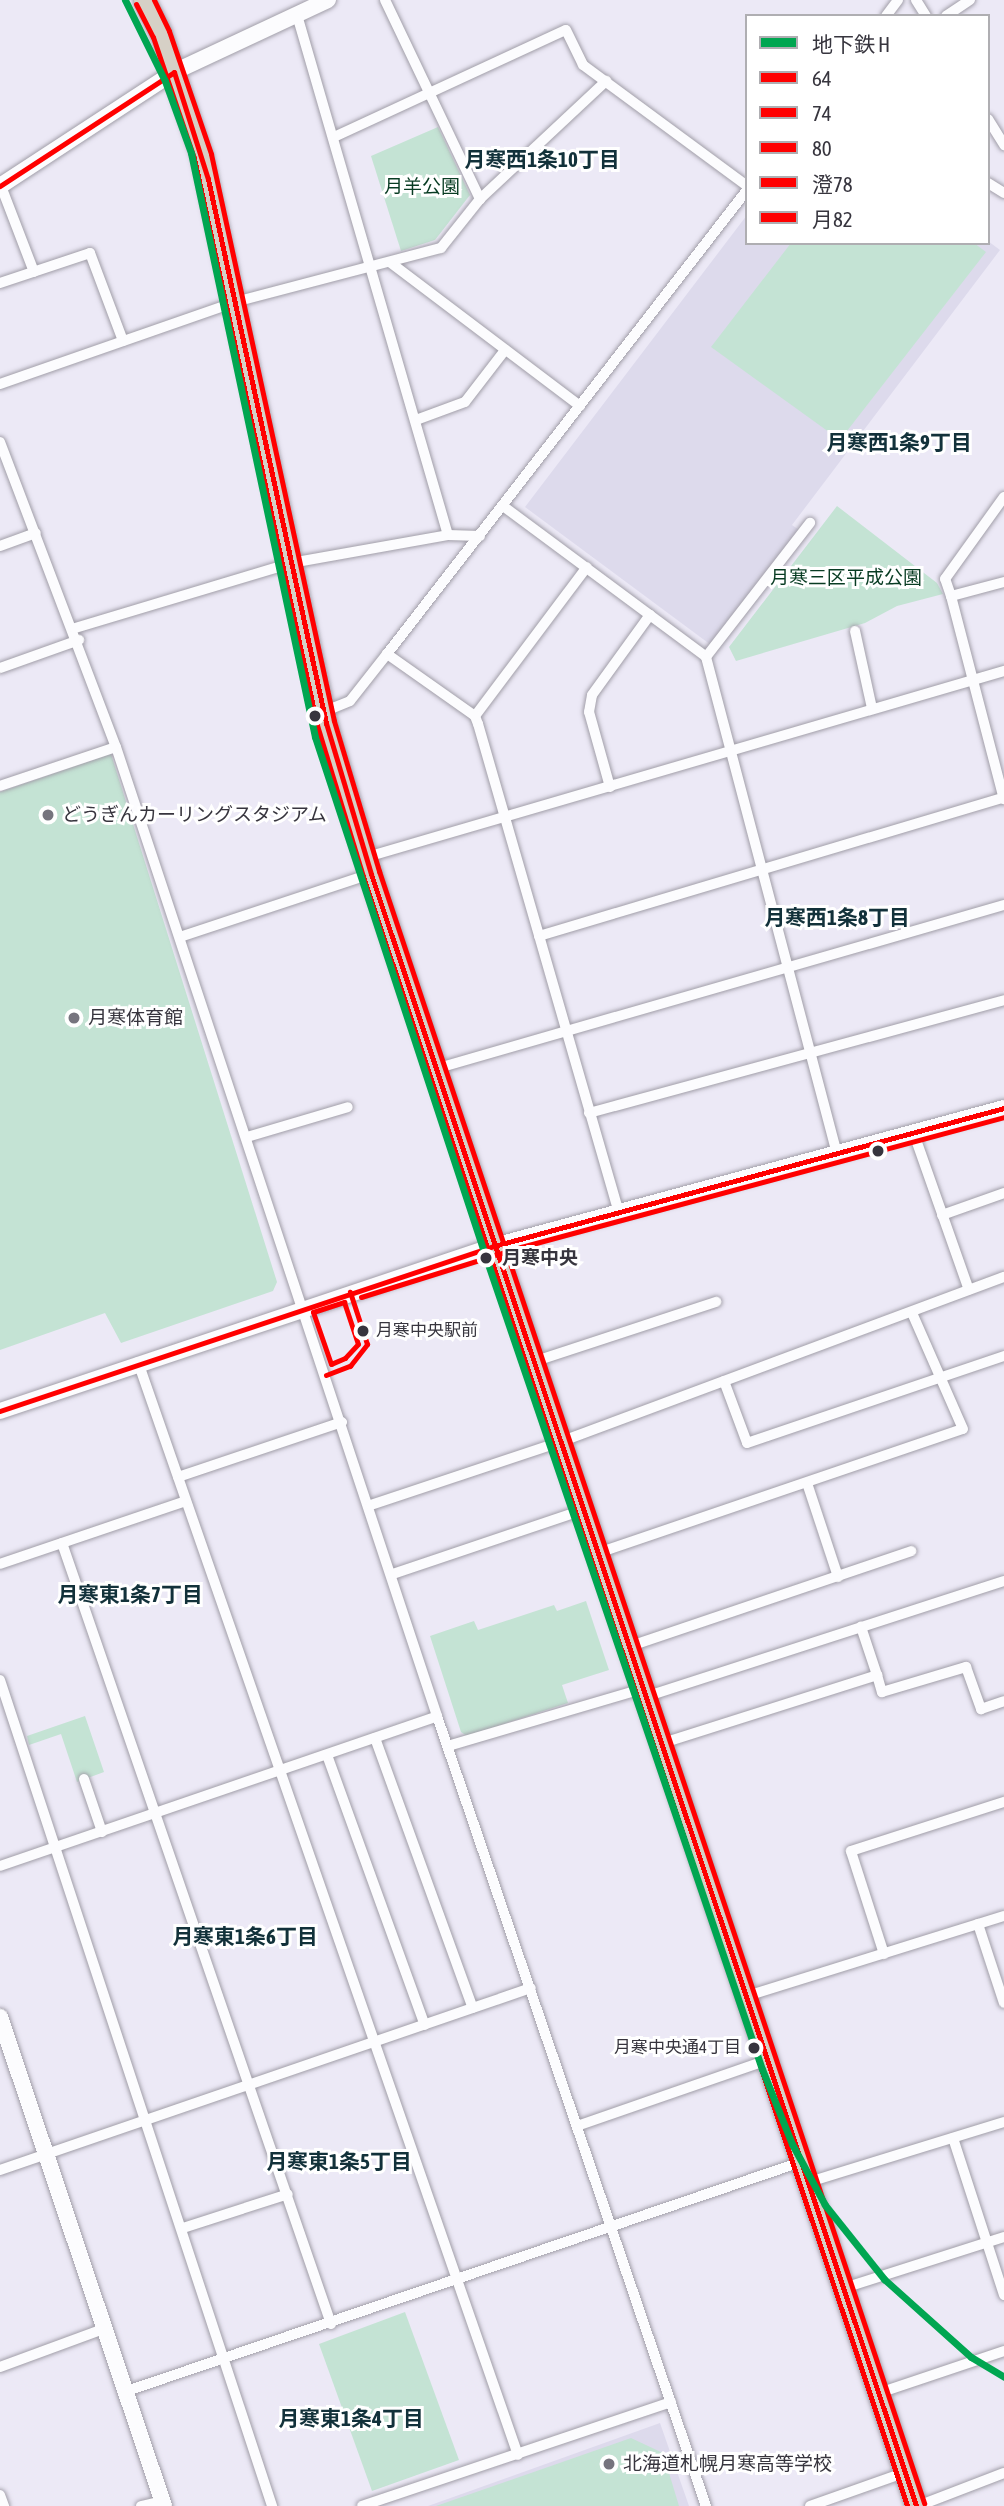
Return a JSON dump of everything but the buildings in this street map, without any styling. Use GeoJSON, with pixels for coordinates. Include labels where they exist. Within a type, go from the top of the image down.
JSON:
{"type":"FeatureCollection","features":[{"type":"Feature","properties":{"kind":"highway"},"geometry":{"type":"LineString","coordinates":[[144,0],[174,72],[202,156],[323,712],[369,866],[917,2506]]}},
{"type":"Feature","properties":{"kind":"street"},"geometry":{"type":"LineString","coordinates":[[34,272],[1,186],[174,72],[328,0]]}},
{"type":"Feature","properties":{"kind":"street"},"geometry":{"type":"LineString","coordinates":[[385,0],[480,199]]}},
{"type":"Feature","properties":{"kind":"street"},"geometry":{"type":"LineString","coordinates":[[949,14],[970,0]]}},
{"type":"Feature","properties":{"kind":"street"},"geometry":{"type":"LineString","coordinates":[[298,15],[448,535]]}},
{"type":"Feature","properties":{"kind":"street"},"geometry":{"type":"LineString","coordinates":[[334,138],[566,30],[583,65],[745,186]]}},
{"type":"Feature","properties":{"kind":"street"},"geometry":{"type":"LineString","coordinates":[[0,384],[235,302],[441,248],[480,199],[606,81]]}},
{"type":"Feature","properties":{"kind":"street"},"geometry":{"type":"LineString","coordinates":[[990,122],[1004,145]]}},
{"type":"Feature","properties":{"kind":"street"},"geometry":{"type":"LineString","coordinates":[[323,712],[350,701],[745,191]]}},
{"type":"Feature","properties":{"kind":"street"},"geometry":{"type":"LineString","coordinates":[[0,283],[90,253],[123,341]]}},
{"type":"Feature","properties":{"kind":"street"},"geometry":{"type":"LineString","coordinates":[[391,263],[580,406]]}},
{"type":"Feature","properties":{"kind":"street"},"geometry":{"type":"LineString","coordinates":[[416,419],[464,402],[505,350]]}},
{"type":"Feature","properties":{"kind":"street"},"geometry":{"type":"LineString","coordinates":[[0,442],[4,464],[75,628],[117,747],[302,1306],[371,1505],[437,1716],[706,2506]]}},
{"type":"Feature","properties":{"kind":"street"},"geometry":{"type":"LineString","coordinates":[[539,936],[1004,798],[945,579],[1004,497]]}},
{"type":"Feature","properties":{"kind":"street"},"geometry":{"type":"LineString","coordinates":[[503,506],[706,657],[836,1154]]}},
{"type":"Feature","properties":{"kind":"street"},"geometry":{"type":"LineString","coordinates":[[706,657],[810,523]]}},
{"type":"Feature","properties":{"kind":"street"},"geometry":{"type":"LineString","coordinates":[[0,546],[36,533]]}},
{"type":"Feature","properties":{"kind":"street"},"geometry":{"type":"LineString","coordinates":[[75,628],[291,563],[448,535],[480,536]]}},
{"type":"Feature","properties":{"kind":"street"},"geometry":{"type":"LineString","coordinates":[[475,716],[587,567]]}},
{"type":"Feature","properties":{"kind":"street"},"geometry":{"type":"LineString","coordinates":[[951,596],[1004,582]]}},
{"type":"Feature","properties":{"kind":"street"},"geometry":{"type":"LineString","coordinates":[[610,787],[589,712],[592,695],[650,615]]}},
{"type":"Feature","properties":{"kind":"street"},"geometry":{"type":"LineString","coordinates":[[855,632],[872,708]]}},
{"type":"Feature","properties":{"kind":"street"},"geometry":{"type":"LineString","coordinates":[[0,668],[79,640]]}},
{"type":"Feature","properties":{"kind":"street"},"geometry":{"type":"LineString","coordinates":[[387,654],[475,716],[619,1213]]}},
{"type":"Feature","properties":{"kind":"street"},"geometry":{"type":"LineString","coordinates":[[180,937],[369,866],[505,820],[872,708],[1004,671]]}},
{"type":"Feature","properties":{"kind":"street"},"geometry":{"type":"LineString","coordinates":[[0,786],[117,747]]}},
{"type":"Feature","properties":{"kind":"street"},"geometry":{"type":"LineString","coordinates":[[435,1069],[787,965],[1004,905]]}},
{"type":"Feature","properties":{"kind":"street"},"geometry":{"type":"LineString","coordinates":[[589,1113],[1004,1000]]}},
{"type":"Feature","properties":{"kind":"street"},"geometry":{"type":"LineString","coordinates":[[247,1137],[348,1107]]}},
{"type":"Feature","properties":{"kind":"street"},"geometry":{"type":"LineString","coordinates":[[0,1410],[302,1306],[494,1246],[1004,1108]]}},
{"type":"Feature","properties":{"kind":"street"},"geometry":{"type":"LineString","coordinates":[[914,1134],[969,1290]]}},
{"type":"Feature","properties":{"kind":"street"},"geometry":{"type":"LineString","coordinates":[[942,1214],[1004,1193]]}},
{"type":"Feature","properties":{"kind":"street"},"geometry":{"type":"LineString","coordinates":[[371,1505],[560,1442],[1004,1277]]}},
{"type":"Feature","properties":{"kind":"street"},"geometry":{"type":"LineString","coordinates":[[533,1362],[716,1302]]}},
{"type":"Feature","properties":{"kind":"street"},"geometry":{"type":"LineString","coordinates":[[598,1552],[963,1429],[944,1379],[912,1312]]}},
{"type":"Feature","properties":{"kind":"street"},"geometry":{"type":"LineString","coordinates":[[724,1381],[747,1443],[944,1379],[1004,1356]]}},
{"type":"Feature","properties":{"kind":"street"},"geometry":{"type":"LineString","coordinates":[[138,1362],[518,2455]]}},
{"type":"Feature","properties":{"kind":"street"},"geometry":{"type":"LineString","coordinates":[[178,1477],[342,1422]]}},
{"type":"Feature","properties":{"kind":"street"},"geometry":{"type":"LineString","coordinates":[[807,1483],[838,1577]]}},
{"type":"Feature","properties":{"kind":"street"},"geometry":{"type":"LineString","coordinates":[[0,1564],[186,1501]]}},
{"type":"Feature","properties":{"kind":"street"},"geometry":{"type":"LineString","coordinates":[[393,1573],[583,1510]]}},
{"type":"Feature","properties":{"kind":"street"},"geometry":{"type":"LineString","coordinates":[[62,1543],[253,2086],[331,2324]]}},
{"type":"Feature","properties":{"kind":"street"},"geometry":{"type":"LineString","coordinates":[[631,1646],[911,1551]]}},
{"type":"Feature","properties":{"kind":"street"},"geometry":{"type":"LineString","coordinates":[[448,1746],[647,1692],[861,1628],[1004,1581]]}},
{"type":"Feature","properties":{"kind":"street"},"geometry":{"type":"LineString","coordinates":[[861,1628],[882,1692],[966,1667],[981,1709],[1004,1701]]}},
{"type":"Feature","properties":{"kind":"street"},"geometry":{"type":"LineString","coordinates":[[663,1743],[877,1675]]}},
{"type":"Feature","properties":{"kind":"street"},"geometry":{"type":"LineString","coordinates":[[0,1680],[149,2121],[272,2506]]}},
{"type":"Feature","properties":{"kind":"street"},"geometry":{"type":"LineString","coordinates":[[0,1866],[437,1716]]}},
{"type":"Feature","properties":{"kind":"street"},"geometry":{"type":"LineString","coordinates":[[374,1738],[473,2008]]}},
{"type":"Feature","properties":{"kind":"street"},"geometry":{"type":"LineString","coordinates":[[327,1755],[425,2025]]}},
{"type":"Feature","properties":{"kind":"street"},"geometry":{"type":"LineString","coordinates":[[84,1779],[102,1832]]}},
{"type":"Feature","properties":{"kind":"street"},"geometry":{"type":"LineString","coordinates":[[884,1954],[851,1851],[1004,1802]]}},
{"type":"Feature","properties":{"kind":"street"},"geometry":{"type":"LineString","coordinates":[[747,1996],[1004,1916]]}},
{"type":"Feature","properties":{"kind":"street"},"geometry":{"type":"LineString","coordinates":[[978,1924],[1004,2003]]}},
{"type":"Feature","properties":{"kind":"street"},"geometry":{"type":"LineString","coordinates":[[0,2170],[253,2086],[531,1987]]}},
{"type":"Feature","properties":{"kind":"street"},"geometry":{"type":"LineString","coordinates":[[0,2017],[6,2052],[47,2154],[163,2504],[141,2506]]}},
{"type":"Feature","properties":{"kind":"street"},"geometry":{"type":"LineString","coordinates":[[577,2126],[768,2060]]}},
{"type":"Feature","properties":{"kind":"street"},"geometry":{"type":"LineString","coordinates":[[127,2391],[612,2228],[805,2172],[953,2138],[1004,2122]]}},
{"type":"Feature","properties":{"kind":"street"},"geometry":{"type":"LineString","coordinates":[[953,2138],[1004,2295]]}},
{"type":"Feature","properties":{"kind":"street"},"geometry":{"type":"LineString","coordinates":[[183,2228],[288,2194]]}},
{"type":"Feature","properties":{"kind":"street"},"geometry":{"type":"LineString","coordinates":[[844,2288],[1004,2237]]}},
{"type":"Feature","properties":{"kind":"street"},"geometry":{"type":"LineString","coordinates":[[0,2367],[106,2328]]}},
{"type":"Feature","properties":{"kind":"street"},"geometry":{"type":"LineString","coordinates":[[879,2393],[1003,2355]]}},
{"type":"Feature","properties":{"kind":"street"},"geometry":{"type":"LineString","coordinates":[[362,2506],[671,2402]]}},
{"type":"Feature","properties":{"kind":"street"},"geometry":{"type":"LineString","coordinates":[[810,2506],[906,2472]]}},
{"type":"Feature","properties":{"kind":"street"},"geometry":{"type":"LineString","coordinates":[[917,2506],[1004,2473]]}},
{"type":"Feature","properties":{"kind":"street"},"geometry":{"type":"LineString","coordinates":[[0,2496],[4,2506]]}},
{"type":"Feature","properties":{"kind":"shaded area"},"geometry":{"type":"Polygon","coordinates":[[[745,218],[745,245],[990,245],[990,242],[1000,250],[792,525],[799,530],[711,645],[525,507],[745,218]]]}},
{"type":"Feature","properties":{"kind":"shaded area","name":"北海道札幌月寒高等学校"},"geometry":{"type":"Polygon","coordinates":[[[660,2423],[689,2506],[428,2506],[660,2423]]]}},
{"type":"Feature","properties":{"kind":"green space","name":"月羊公園"},"geometry":{"type":"Polygon","coordinates":[[[438,127],[470,195],[435,240],[401,251],[371,156],[438,127]]]}},
{"type":"Feature","properties":{"kind":"green space"},"geometry":{"type":"Polygon","coordinates":[[[789,245],[977,245],[986,252],[840,440],[711,347],[789,245]]]}},
{"type":"Feature","properties":{"kind":"green space","name":"月寒三区平成公園"},"geometry":{"type":"Polygon","coordinates":[[[837,506],[937,583],[943,594],[897,606],[865,623],[736,661],[729,647],[837,506]]]}},
{"type":"Feature","properties":{"kind":"green space"},"geometry":{"type":"Polygon","coordinates":[[[111,754],[277,1282],[273,1291],[121,1343],[105,1313],[0,1350],[0,792],[111,754]]]}},
{"type":"Feature","properties":{"kind":"green space"},"geometry":{"type":"Polygon","coordinates":[[[586,1601],[609,1670],[562,1685],[568,1703],[467,1736],[461,1732],[430,1636],[474,1621],[478,1630],[554,1605],[557,1611],[586,1601]]]}},
{"type":"Feature","properties":{"kind":"green space"},"geometry":{"type":"Polygon","coordinates":[[[85,1716],[104,1772],[77,1782],[61,1734],[29,1745],[27,1736],[85,1716]]]}},
{"type":"Feature","properties":{"kind":"green space"},"geometry":{"type":"Polygon","coordinates":[[[405,2312],[459,2460],[372,2491],[319,2344],[405,2312]]]}},
{"type":"Feature","properties":{"kind":"green space","name":"北海道札幌月寒高等学校"},"geometry":{"type":"Polygon","coordinates":[[[631,2438],[663,2453],[679,2506],[436,2506],[631,2438]]]}},
{"type":"Feature","properties":{"kind":"metro line","name":"H"},"geometry":{"type":"LineString","coordinates":[[125,0],[165,81],[191,153],[315,737],[486,1258],[762,2069],[792,2144],[825,2205],[884,2279],[971,2357],[1004,2377]]}},
{"type":"Feature","properties":{"kind":"transit line","name":"80"},"geometry":{"type":"LineString","coordinates":[[154,0],[169,31],[211,154],[334,721],[379,871],[924,2503]]}},
{"type":"Feature","properties":{"kind":"transit line","name":"74"},"geometry":{"type":"LineString","coordinates":[[136,4],[153,37],[194,158],[317,725],[363,876],[907,2506]]}},
{"type":"Feature","properties":{"kind":"transit line","name":"64"},"geometry":{"type":"LineString","coordinates":[[174,72],[208,179],[326,723],[371,874],[916,2506]]}},
{"type":"Feature","properties":{"kind":"transit line","name":"64"},"geometry":{"type":"LineString","coordinates":[[0,186],[174,72]]}},
{"type":"Feature","properties":{"kind":"transit line","name":"澄78"},"geometry":{"type":"LineString","coordinates":[[0,1411],[494,1246],[1004,1108]]}},
{"type":"Feature","properties":{"kind":"transit line","name":"月82"},"geometry":{"type":"LineString","coordinates":[[361,1297],[521,1247],[1004,1117]]}},
{"type":"Feature","properties":{"kind":"transit line","name":"澄78"},"geometry":{"type":"LineString","coordinates":[[326,1375],[350,1366],[367,1344],[350,1292]]}},
{"type":"Feature","properties":{"kind":"transit line","name":"月82"},"geometry":{"type":"LineString","coordinates":[[344,1302],[358,1344],[345,1358],[331,1364],[313,1312],[344,1302]]}},
{"type":"Feature","properties":{"kind":"place","name":"どうぎんカーリングスタジアム"},"geometry":{"type":"Point","coordinates":[48,815]}},
{"type":"Feature","properties":{"kind":"place","name":"月寒体育館"},"geometry":{"type":"Point","coordinates":[74,1018]}},
{"type":"Feature","properties":{"kind":"place","name":"月寒中央"},"geometry":{"type":"Point","coordinates":[486,1258]}},
{"type":"Feature","properties":{"kind":"place","name":"月寒中央駅前"},"geometry":{"type":"Point","coordinates":[363,1331]}},
{"type":"Feature","properties":{"kind":"place","name":"月寒中央通4丁目"},"geometry":{"type":"Point","coordinates":[754,2048]}},
{"type":"Feature","properties":{"kind":"place","name":"北海道札幌月寒高等学校"},"geometry":{"type":"Point","coordinates":[609,2464]}},
{"type":"Feature","properties":{"kind":"district","name":"月寒西1条10丁目"},"geometry":{"type":"Point","coordinates":[542,159]}},
{"type":"Feature","properties":{"kind":"district","name":"月寒西1条9丁目"},"geometry":{"type":"Point","coordinates":[899,442]}},
{"type":"Feature","properties":{"kind":"district","name":"月寒西1条8丁目"},"geometry":{"type":"Point","coordinates":[837,917]}},
{"type":"Feature","properties":{"kind":"district","name":"月寒東1条7丁目"},"geometry":{"type":"Point","coordinates":[130,1594]}},
{"type":"Feature","properties":{"kind":"district","name":"月寒東1条6丁目"},"geometry":{"type":"Point","coordinates":[245,1936]}},
{"type":"Feature","properties":{"kind":"district","name":"月寒東1条5丁目"},"geometry":{"type":"Point","coordinates":[339,2161]}},
{"type":"Feature","properties":{"kind":"district","name":"月寒東1条4丁目"},"geometry":{"type":"Point","coordinates":[351,2418]}}]}
